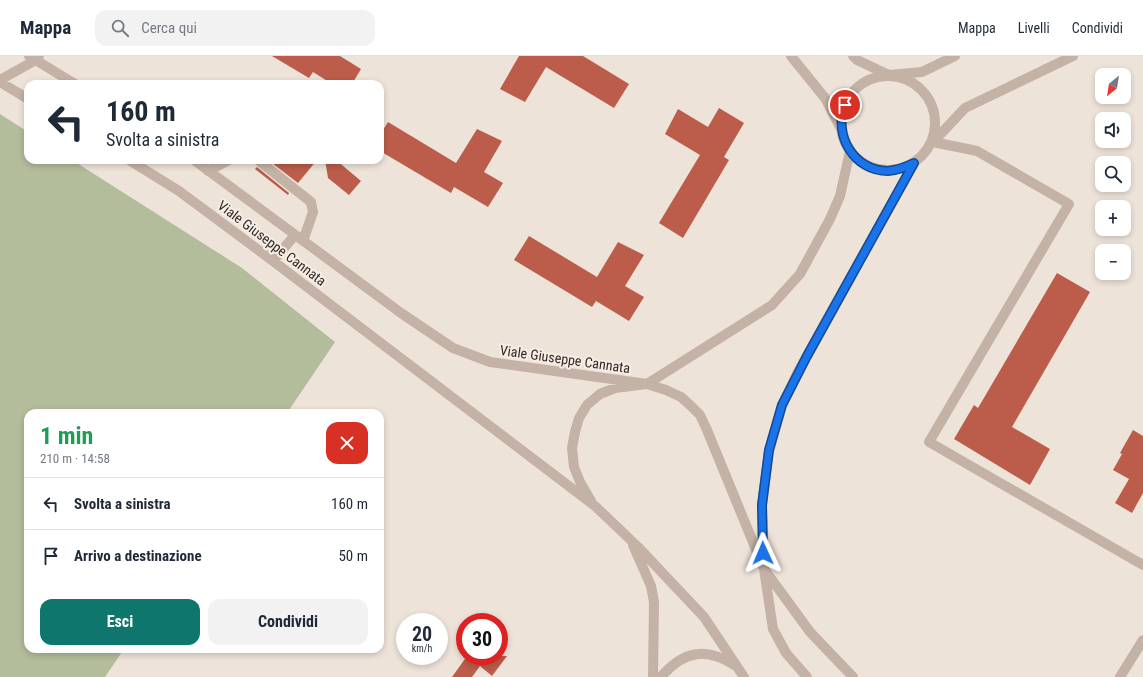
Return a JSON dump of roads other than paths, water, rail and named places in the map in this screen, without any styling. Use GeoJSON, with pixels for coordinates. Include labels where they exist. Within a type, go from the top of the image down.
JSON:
{"type":"FeatureCollection","features":[{"type":"Feature","properties":{"kind":"street"},"geometry":{"type":"LineString","coordinates":[[792,56],[825,98],[841,129],[844,141],[850,151],[860,161],[873,168],[887,171],[901,169],[914,163],[925,154],[932,142],[966,108],[1073,56]]}},
{"type":"Feature","properties":{"kind":"street"},"geometry":{"type":"LineString","coordinates":[[853,56],[857,60],[889,75],[904,78],[918,86],[928,97],[935,111],[936,127],[932,142]]}},
{"type":"Feature","properties":{"kind":"street"},"geometry":{"type":"LineString","coordinates":[[841,129],[842,113],[848,98],[855,90],[873,78],[922,72],[955,56]]}},
{"type":"Feature","properties":{"kind":"street"},"geometry":{"type":"LineString","coordinates":[[24,96],[0,81],[35,57],[69,80]]}},
{"type":"Feature","properties":{"kind":"street"},"geometry":{"type":"LineString","coordinates":[[932,142],[977,151],[1069,204],[929,442],[1143,564]]}},
{"type":"Feature","properties":{"kind":"street"},"geometry":{"type":"LineString","coordinates":[[595,506],[580,482],[574,467],[572,448],[579,418],[587,405],[600,394],[615,388],[647,384],[772,305],[800,274],[838,202],[846,177],[850,151]]}},
{"type":"Feature","properties":{"kind":"street"},"geometry":{"type":"LineString","coordinates":[[853,677],[810,632],[764,569],[762,505],[769,450],[782,405],[803,363],[914,163]]}},
{"type":"Feature","properties":{"kind":"street","name":"Viale Giuseppe Cannata"},"geometry":{"type":"LineString","coordinates":[[135,164],[179,191],[595,506],[629,538],[704,617],[744,677]]}},
{"type":"Feature","properties":{"kind":"street","name":"Viale Giuseppe Cannata"},"geometry":{"type":"LineString","coordinates":[[199,164],[432,335],[453,348],[474,358],[513,366],[647,384],[681,396],[700,415],[764,569],[773,629],[786,653],[807,677]]}},
{"type":"Feature","properties":{"kind":"street"},"geometry":{"type":"LineString","coordinates":[[208,171],[221,164]]}},
{"type":"Feature","properties":{"kind":"street"},"geometry":{"type":"LineString","coordinates":[[263,164],[311,202],[313,212],[299,238],[273,261]]}},
{"type":"Feature","properties":{"kind":"street"},"geometry":{"type":"LineString","coordinates":[[629,538],[651,586],[654,602],[653,677]]}},
{"type":"Feature","properties":{"kind":"street"},"geometry":{"type":"LineString","coordinates":[[1120,677],[1143,640]]}},
{"type":"Feature","properties":{"kind":"street"},"geometry":{"type":"LineString","coordinates":[[661,677],[675,662],[684,657],[705,653],[715,655],[738,667]]}}]}
